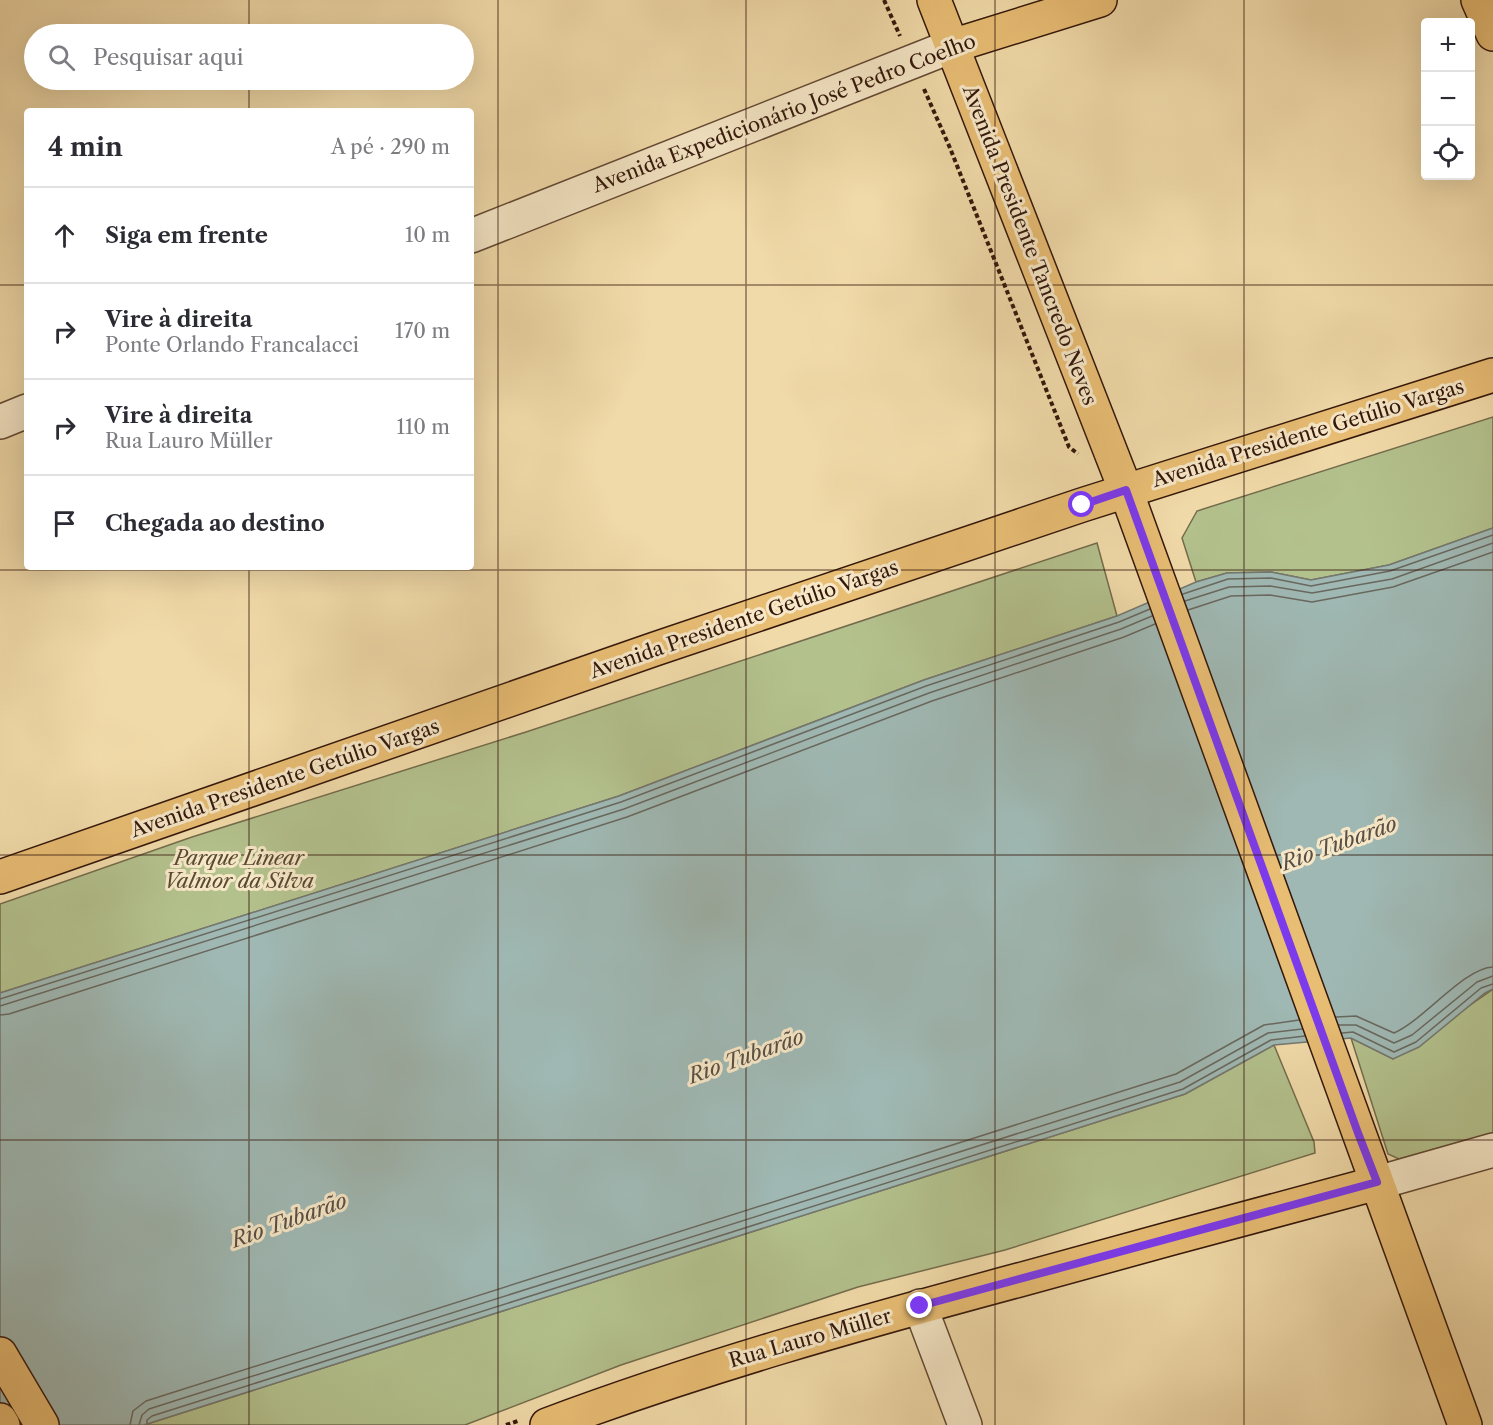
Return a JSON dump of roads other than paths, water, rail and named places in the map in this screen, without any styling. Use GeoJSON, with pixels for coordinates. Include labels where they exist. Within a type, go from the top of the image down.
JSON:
{"type":"FeatureCollection","features":[{"type":"Feature","properties":{"kind":"main road","name":"Avenida Presidente Tancredo Neves"},"geometry":{"type":"LineString","coordinates":[[934,0],[1126,490],[1465,1425]]}},
{"type":"Feature","properties":{"kind":"main road","name":"Avenida Expedicionário José Pedro Coelho"},"geometry":{"type":"LineString","coordinates":[[952,46],[1100,0]]}},
{"type":"Feature","properties":{"kind":"main road"},"geometry":{"type":"LineString","coordinates":[[1478,0],[1493,34]]}},
{"type":"Feature","properties":{"kind":"main road","name":"Avenida Presidente Getúlio Vargas"},"geometry":{"type":"LineString","coordinates":[[0,877],[655,649],[1126,490],[1493,375]]}},
{"type":"Feature","properties":{"kind":"main road","name":"Rua Lauro Müller"},"geometry":{"type":"LineString","coordinates":[[547,1425],[697,1371],[920,1306],[1377,1182]]}},
{"type":"Feature","properties":{"kind":"main road"},"geometry":{"type":"LineString","coordinates":[[0,1354],[42,1425]]}},
{"type":"Feature","properties":{"kind":"main road"},"geometry":{"type":"LineString","coordinates":[[0,1420],[3,1425]]}},
{"type":"Feature","properties":{"kind":"street","name":"Avenida Expedicionário José Pedro Coelho"},"geometry":{"type":"LineString","coordinates":[[474,235],[952,46]]}},
{"type":"Feature","properties":{"kind":"street"},"geometry":{"type":"LineString","coordinates":[[0,422],[24,412]]}},
{"type":"Feature","properties":{"kind":"street","name":"Rua Lauro Müller"},"geometry":{"type":"LineString","coordinates":[[1377,1182],[1493,1150]]}},
{"type":"Feature","properties":{"kind":"street"},"geometry":{"type":"LineString","coordinates":[[920,1306],[964,1425]]}},
{"type":"Feature","properties":{"kind":"water","name":"Rio Tubarão"},"geometry":{"type":"Polygon","coordinates":[[[1493,528],[1493,989],[1419,1047],[1393,1059],[1351,1038],[1274,1045],[1185,1094],[144,1425],[0,1425],[0,993],[619,796],[924,680],[1117,616],[1196,582],[1227,573],[1271,572],[1311,580],[1389,565],[1493,528]]]}},
{"type":"Feature","properties":{"kind":"park label","name":"Parque Linear Valmor da Silva"},"geometry":{"type":"Point","coordinates":[239,870]}}]}
